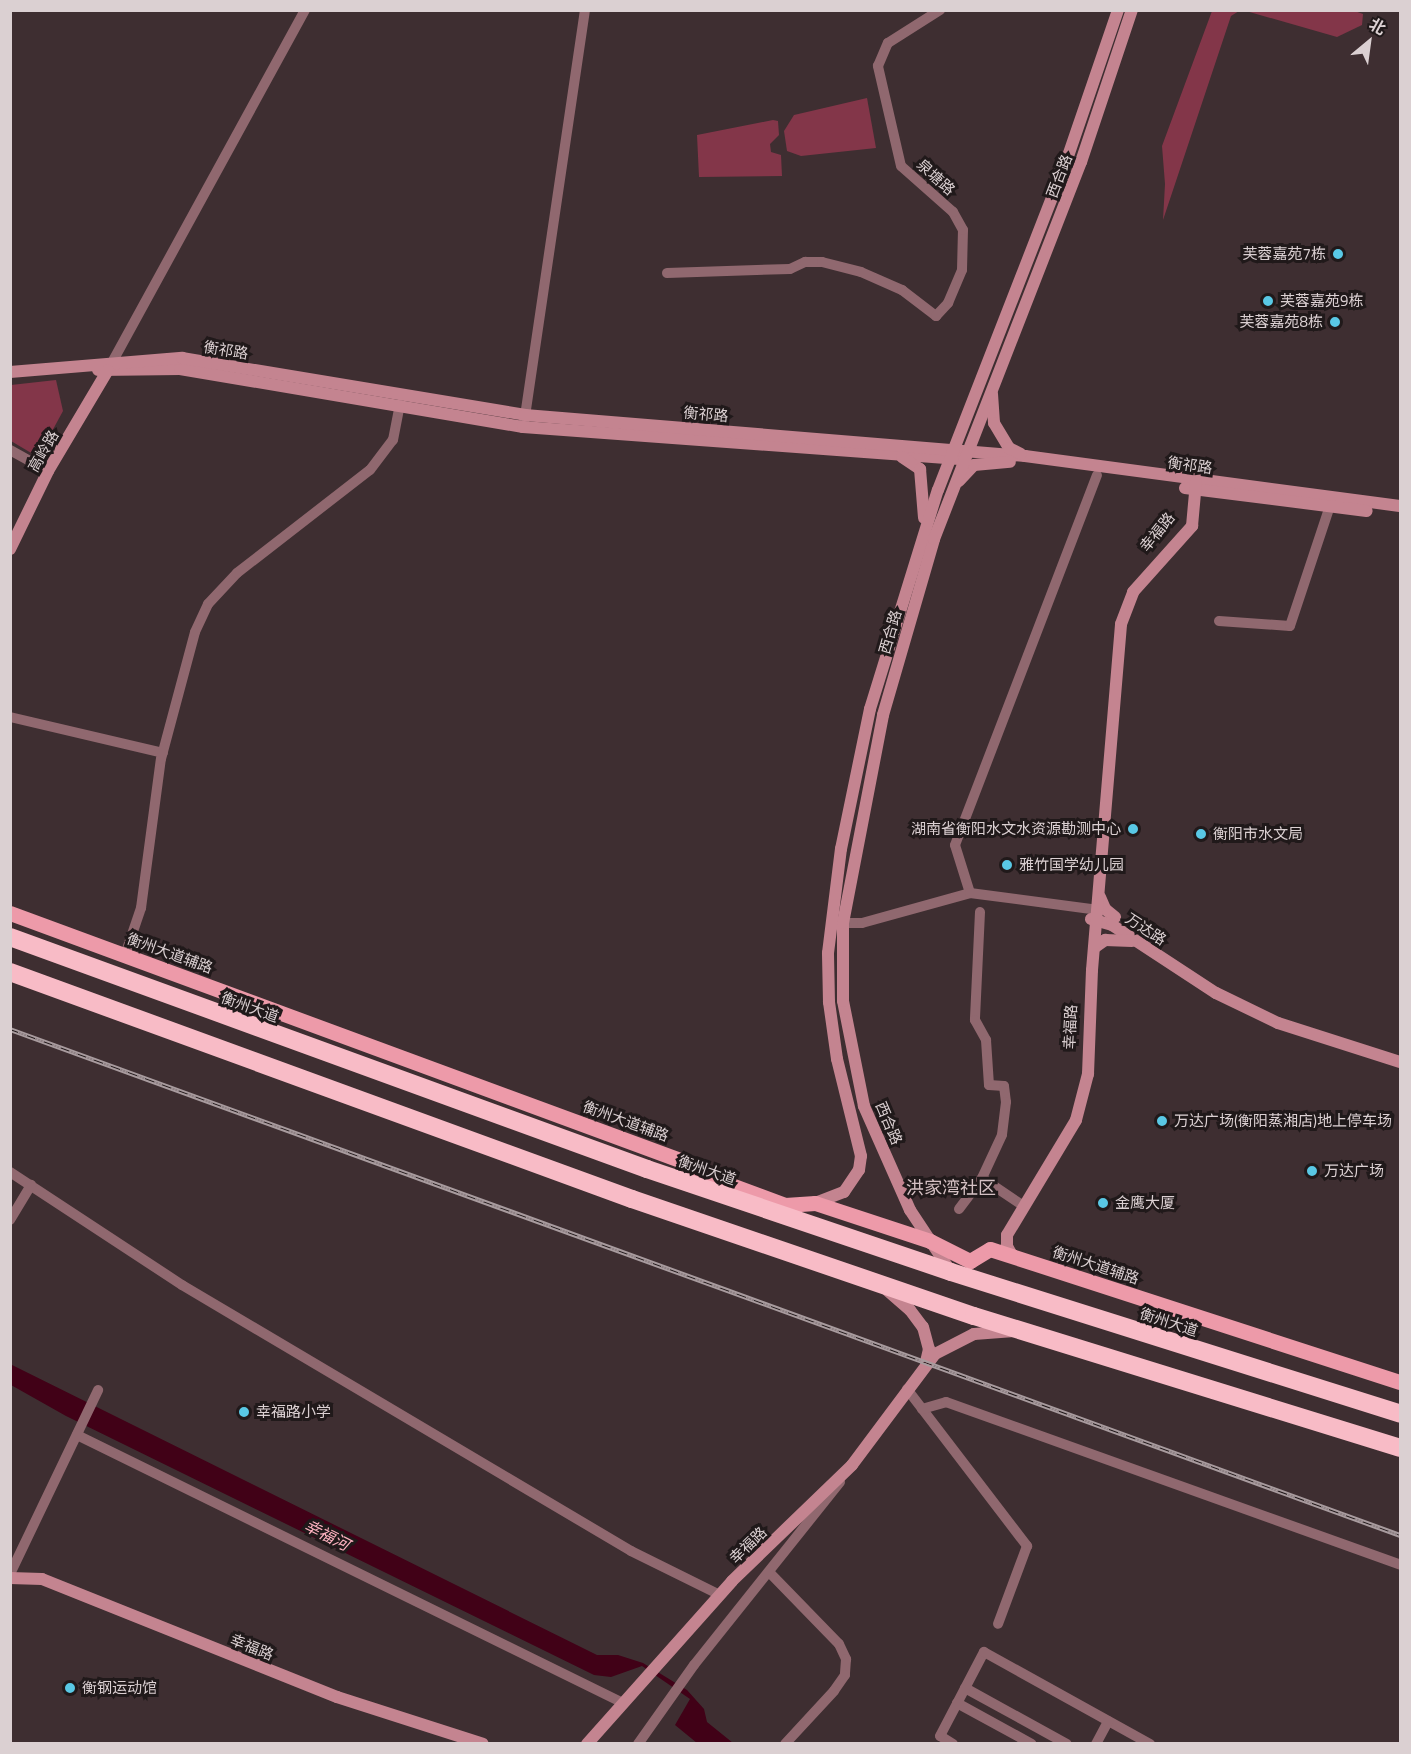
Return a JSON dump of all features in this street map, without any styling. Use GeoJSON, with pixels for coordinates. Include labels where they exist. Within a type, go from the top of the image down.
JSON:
{"type":"FeatureCollection","features":[{"type":"Feature","properties":{"kind":"highway","name":"衡州大道"},"geometry":{"type":"LineString","coordinates":[[10,937],[267,1032],[778,1208],[951,1272],[1401,1414]]}},
{"type":"Feature","properties":{"kind":"highway"},"geometry":{"type":"LineString","coordinates":[[10,972],[632,1199],[874,1282],[1021,1331],[1401,1448]]}},
{"type":"Feature","properties":{"kind":"highway"},"geometry":{"type":"LineString","coordinates":[[951,1272],[970,1261]]}},
{"type":"Feature","properties":{"kind":"main road","name":"衡州大道辅路"},"geometry":{"type":"LineString","coordinates":[[10,913],[688,1163],[696,1172],[778,1208],[815,1203],[930,1241],[970,1261]]}},
{"type":"Feature","properties":{"kind":"main road","name":"衡州大道辅路"},"geometry":{"type":"LineString","coordinates":[[990,1249],[1401,1382]]}},
{"type":"Feature","properties":{"kind":"main road"},"geometry":{"type":"LineString","coordinates":[[970,1261],[990,1249]]}},
{"type":"Feature","properties":{"kind":"street"},"geometry":{"type":"LineString","coordinates":[[110,366],[305,10]]}},
{"type":"Feature","properties":{"kind":"street"},"geometry":{"type":"LineString","coordinates":[[524,421],[585,10]]}},
{"type":"Feature","properties":{"kind":"street","name":"泉塘路"},"geometry":{"type":"LineString","coordinates":[[667,273],[790,269],[805,261],[822,262],[861,272],[902,290],[936,316],[948,303],[962,270],[963,230],[953,212],[902,166],[878,66],[888,44],[940,10]]}},
{"type":"Feature","properties":{"kind":"street","name":"西合路"},"geometry":{"type":"LineString","coordinates":[[815,1203],[844,1192],[859,1170],[859,1140],[837,1059],[829,1002],[830,921],[870,710],[923,535],[952,454],[1066,162],[1118,10]]}},
{"type":"Feature","properties":{"kind":"street","name":"西合路"},"geometry":{"type":"LineString","coordinates":[[951,1272],[910,1210],[864,1106],[843,1001],[843,923],[883,715],[951,495],[993,381],[1081,162],[1132,10]]}},
{"type":"Feature","properties":{"kind":"street","name":"衡祁路"},"geometry":{"type":"LineString","coordinates":[[10,377],[44,371],[182,358],[524,421],[919,447],[952,454]]}},
{"type":"Feature","properties":{"kind":"street","name":"衡祁路"},"geometry":{"type":"LineString","coordinates":[[10,372],[110,366],[180,369],[400,405],[524,421],[895,454],[1025,456],[1195,486]]}},
{"type":"Feature","properties":{"kind":"street","name":"高岭路"},"geometry":{"type":"LineString","coordinates":[[10,549],[48,471],[110,366]]}},
{"type":"Feature","properties":{"kind":"street"},"geometry":{"type":"LineString","coordinates":[[993,381],[994,423],[1009,448],[1025,456]]}},
{"type":"Feature","properties":{"kind":"street"},"geometry":{"type":"LineString","coordinates":[[125,955],[141,908],[163,753],[195,632],[208,604],[237,573],[370,470],[393,440],[400,405]]}},
{"type":"Feature","properties":{"kind":"street"},"geometry":{"type":"LineString","coordinates":[[919,447],[954,434],[971,406]]}},
{"type":"Feature","properties":{"kind":"street"},"geometry":{"type":"LineString","coordinates":[[10,450],[48,471]]}},
{"type":"Feature","properties":{"kind":"street"},"geometry":{"type":"LineString","coordinates":[[895,454],[914,462],[920,469],[925,501],[923,535]]}},
{"type":"Feature","properties":{"kind":"street","name":"衡祁路"},"geometry":{"type":"LineString","coordinates":[[965,455],[1097,475],[1401,514]]}},
{"type":"Feature","properties":{"kind":"street"},"geometry":{"type":"LineString","coordinates":[[951,495],[974,465],[1010,462]]}},
{"type":"Feature","properties":{"kind":"street"},"geometry":{"type":"LineString","coordinates":[[970,893],[955,845],[1097,475]]}},
{"type":"Feature","properties":{"kind":"street","name":"幸福路"},"geometry":{"type":"LineString","coordinates":[[1013,1257],[1006,1246],[1007,1235],[1074,1114],[1088,1074],[1094,916],[1099,894],[1121,624],[1133,592],[1192,526],[1195,486]]}},
{"type":"Feature","properties":{"kind":"street","name":"幸福路"},"geometry":{"type":"LineString","coordinates":[[990,1249],[1074,1114],[1082,1074],[1087,1021],[1117,622],[1128,589],[1186,524],[1195,486]]}},
{"type":"Feature","properties":{"kind":"street"},"geometry":{"type":"LineString","coordinates":[[1220,621],[1290,626],[1330,504]]}},
{"type":"Feature","properties":{"kind":"street","name":"衡祁路"},"geometry":{"type":"LineString","coordinates":[[1330,504],[1401,506]]}},
{"type":"Feature","properties":{"kind":"street"},"geometry":{"type":"LineString","coordinates":[[10,717],[163,753]]}},
{"type":"Feature","properties":{"kind":"street"},"geometry":{"type":"LineString","coordinates":[[843,923],[862,923],[970,893],[1094,916]]}},
{"type":"Feature","properties":{"kind":"street"},"geometry":{"type":"LineString","coordinates":[[1099,894],[1105,909],[1115,917]]}},
{"type":"Feature","properties":{"kind":"street"},"geometry":{"type":"LineString","coordinates":[[958,1209],[982,1178],[1002,1135],[1006,1102],[1004,1086],[988,1085],[986,1040],[975,1020],[980,912]]}},
{"type":"Feature","properties":{"kind":"street","name":"万达路"},"geometry":{"type":"LineString","coordinates":[[1094,916],[1115,917],[1219,987],[1281,1016],[1401,1054]]}},
{"type":"Feature","properties":{"kind":"street","name":"万达路"},"geometry":{"type":"LineString","coordinates":[[1094,916],[1112,925],[1216,993],[1278,1023],[1401,1062]]}},
{"type":"Feature","properties":{"kind":"street"},"geometry":{"type":"LineString","coordinates":[[1094,948],[1118,938],[1138,942]]}},
{"type":"Feature","properties":{"kind":"street"},"geometry":{"type":"LineString","coordinates":[[10,1172],[182,1285],[631,1551],[720,1595]]}},
{"type":"Feature","properties":{"kind":"street"},"geometry":{"type":"LineString","coordinates":[[982,1178],[1019,1203]]}},
{"type":"Feature","properties":{"kind":"street"},"geometry":{"type":"LineString","coordinates":[[10,1220],[31,1185]]}},
{"type":"Feature","properties":{"kind":"street"},"geometry":{"type":"LineString","coordinates":[[874,1282],[918,1318],[928,1338],[925,1364]]}},
{"type":"Feature","properties":{"kind":"street","name":"幸福路"},"geometry":{"type":"LineString","coordinates":[[587,1743],[720,1595],[852,1465],[925,1364],[943,1348],[965,1337],[1021,1331]]}},
{"type":"Feature","properties":{"kind":"street"},"geometry":{"type":"LineString","coordinates":[[907,1389],[1028,1546],[998,1624]]}},
{"type":"Feature","properties":{"kind":"street"},"geometry":{"type":"LineString","coordinates":[[10,1576],[96,1394]]}},
{"type":"Feature","properties":{"kind":"street"},"geometry":{"type":"LineString","coordinates":[[922,1409],[946,1402],[1401,1565]]}},
{"type":"Feature","properties":{"kind":"street"},"geometry":{"type":"LineString","coordinates":[[78,1432],[623,1703]]}},
{"type":"Feature","properties":{"kind":"street"},"geometry":{"type":"LineString","coordinates":[[638,1743],[852,1465]]}},
{"type":"Feature","properties":{"kind":"street"},"geometry":{"type":"LineString","coordinates":[[769,1572],[839,1644],[846,1659],[845,1675],[834,1691],[785,1743]]}},
{"type":"Feature","properties":{"kind":"street","name":"幸福路"},"geometry":{"type":"LineString","coordinates":[[10,1576],[42,1579],[337,1697],[483,1743]]}},
{"type":"Feature","properties":{"kind":"street"},"geometry":{"type":"LineString","coordinates":[[953,1743],[940,1736],[984,1652],[1150,1743]]}},
{"type":"Feature","properties":{"kind":"street"},"geometry":{"type":"LineString","coordinates":[[965,1688],[1067,1743]]}},
{"type":"Feature","properties":{"kind":"street"},"geometry":{"type":"LineString","coordinates":[[957,1703],[1032,1743]]}},
{"type":"Feature","properties":{"kind":"street"},"geometry":{"type":"LineString","coordinates":[[1096,1743],[1108,1721]]}},
{"type":"Feature","properties":{"kind":"shaded area"},"geometry":{"type":"Polygon","coordinates":[[[1352,10],[1363,14],[1362,25],[1337,37],[1246,11],[1352,10]]]}},
{"type":"Feature","properties":{"kind":"shaded area"},"geometry":{"type":"Polygon","coordinates":[[[1212,11],[1239,11],[1231,16],[1163,220],[1165,184],[1162,146],[1212,11]]]}},
{"type":"Feature","properties":{"kind":"shaded area"},"geometry":{"type":"Polygon","coordinates":[[[867,98],[876,148],[801,156],[787,151],[784,131],[794,115],[867,98]]]}},
{"type":"Feature","properties":{"kind":"shaded area"},"geometry":{"type":"Polygon","coordinates":[[[773,120],[778,121],[779,135],[770,144],[771,152],[781,155],[782,176],[699,177],[697,135],[773,120]]]}},
{"type":"Feature","properties":{"kind":"shaded area"},"geometry":{"type":"Polygon","coordinates":[[[56,380],[63,411],[38,457],[11,441],[11,385],[56,380]]]}},
{"type":"Feature","properties":{"kind":"water","name":"幸福河"},"geometry":{"type":"Polygon","coordinates":[[[10,1364],[597,1655],[618,1655],[643,1663],[687,1690],[704,1709],[707,1722],[733,1743],[697,1743],[675,1725],[690,1699],[642,1666],[611,1677],[594,1675],[66,1416],[11,1385],[10,1364]]]}},
{"type":"Feature","properties":{"kind":"railway"},"geometry":{"type":"LineString","coordinates":[[10,1029],[1400,1535]]}},
{"type":"Feature","properties":{"kind":"place","name":"芙蓉嘉苑7栋"},"geometry":{"type":"Point","coordinates":[1338,254]}},
{"type":"Feature","properties":{"kind":"place","name":"芙蓉嘉苑9栋"},"geometry":{"type":"Point","coordinates":[1268,301]}},
{"type":"Feature","properties":{"kind":"place","name":"芙蓉嘉苑8栋"},"geometry":{"type":"Point","coordinates":[1335,322]}},
{"type":"Feature","properties":{"kind":"place","name":"湖南省衡阳水文水资源勘测中心"},"geometry":{"type":"Point","coordinates":[1133,829]}},
{"type":"Feature","properties":{"kind":"place","name":"衡阳市水文局"},"geometry":{"type":"Point","coordinates":[1201,834]}},
{"type":"Feature","properties":{"kind":"place","name":"雅竹国学幼儿园"},"geometry":{"type":"Point","coordinates":[1007,865]}},
{"type":"Feature","properties":{"kind":"place","name":"万达广场(衡阳蒸湘店)地上停车场"},"geometry":{"type":"Point","coordinates":[1162,1121]}},
{"type":"Feature","properties":{"kind":"place","name":"万达广场"},"geometry":{"type":"Point","coordinates":[1312,1171]}},
{"type":"Feature","properties":{"kind":"place","name":"金鹰大厦"},"geometry":{"type":"Point","coordinates":[1103,1203]}},
{"type":"Feature","properties":{"kind":"place","name":"幸福路小学"},"geometry":{"type":"Point","coordinates":[244,1412]}},
{"type":"Feature","properties":{"kind":"place","name":"衡钢运动馆"},"geometry":{"type":"Point","coordinates":[70,1688]}},
{"type":"Feature","properties":{"kind":"district","name":"洪家湾社区"},"geometry":{"type":"Point","coordinates":[951,1188]}}]}
